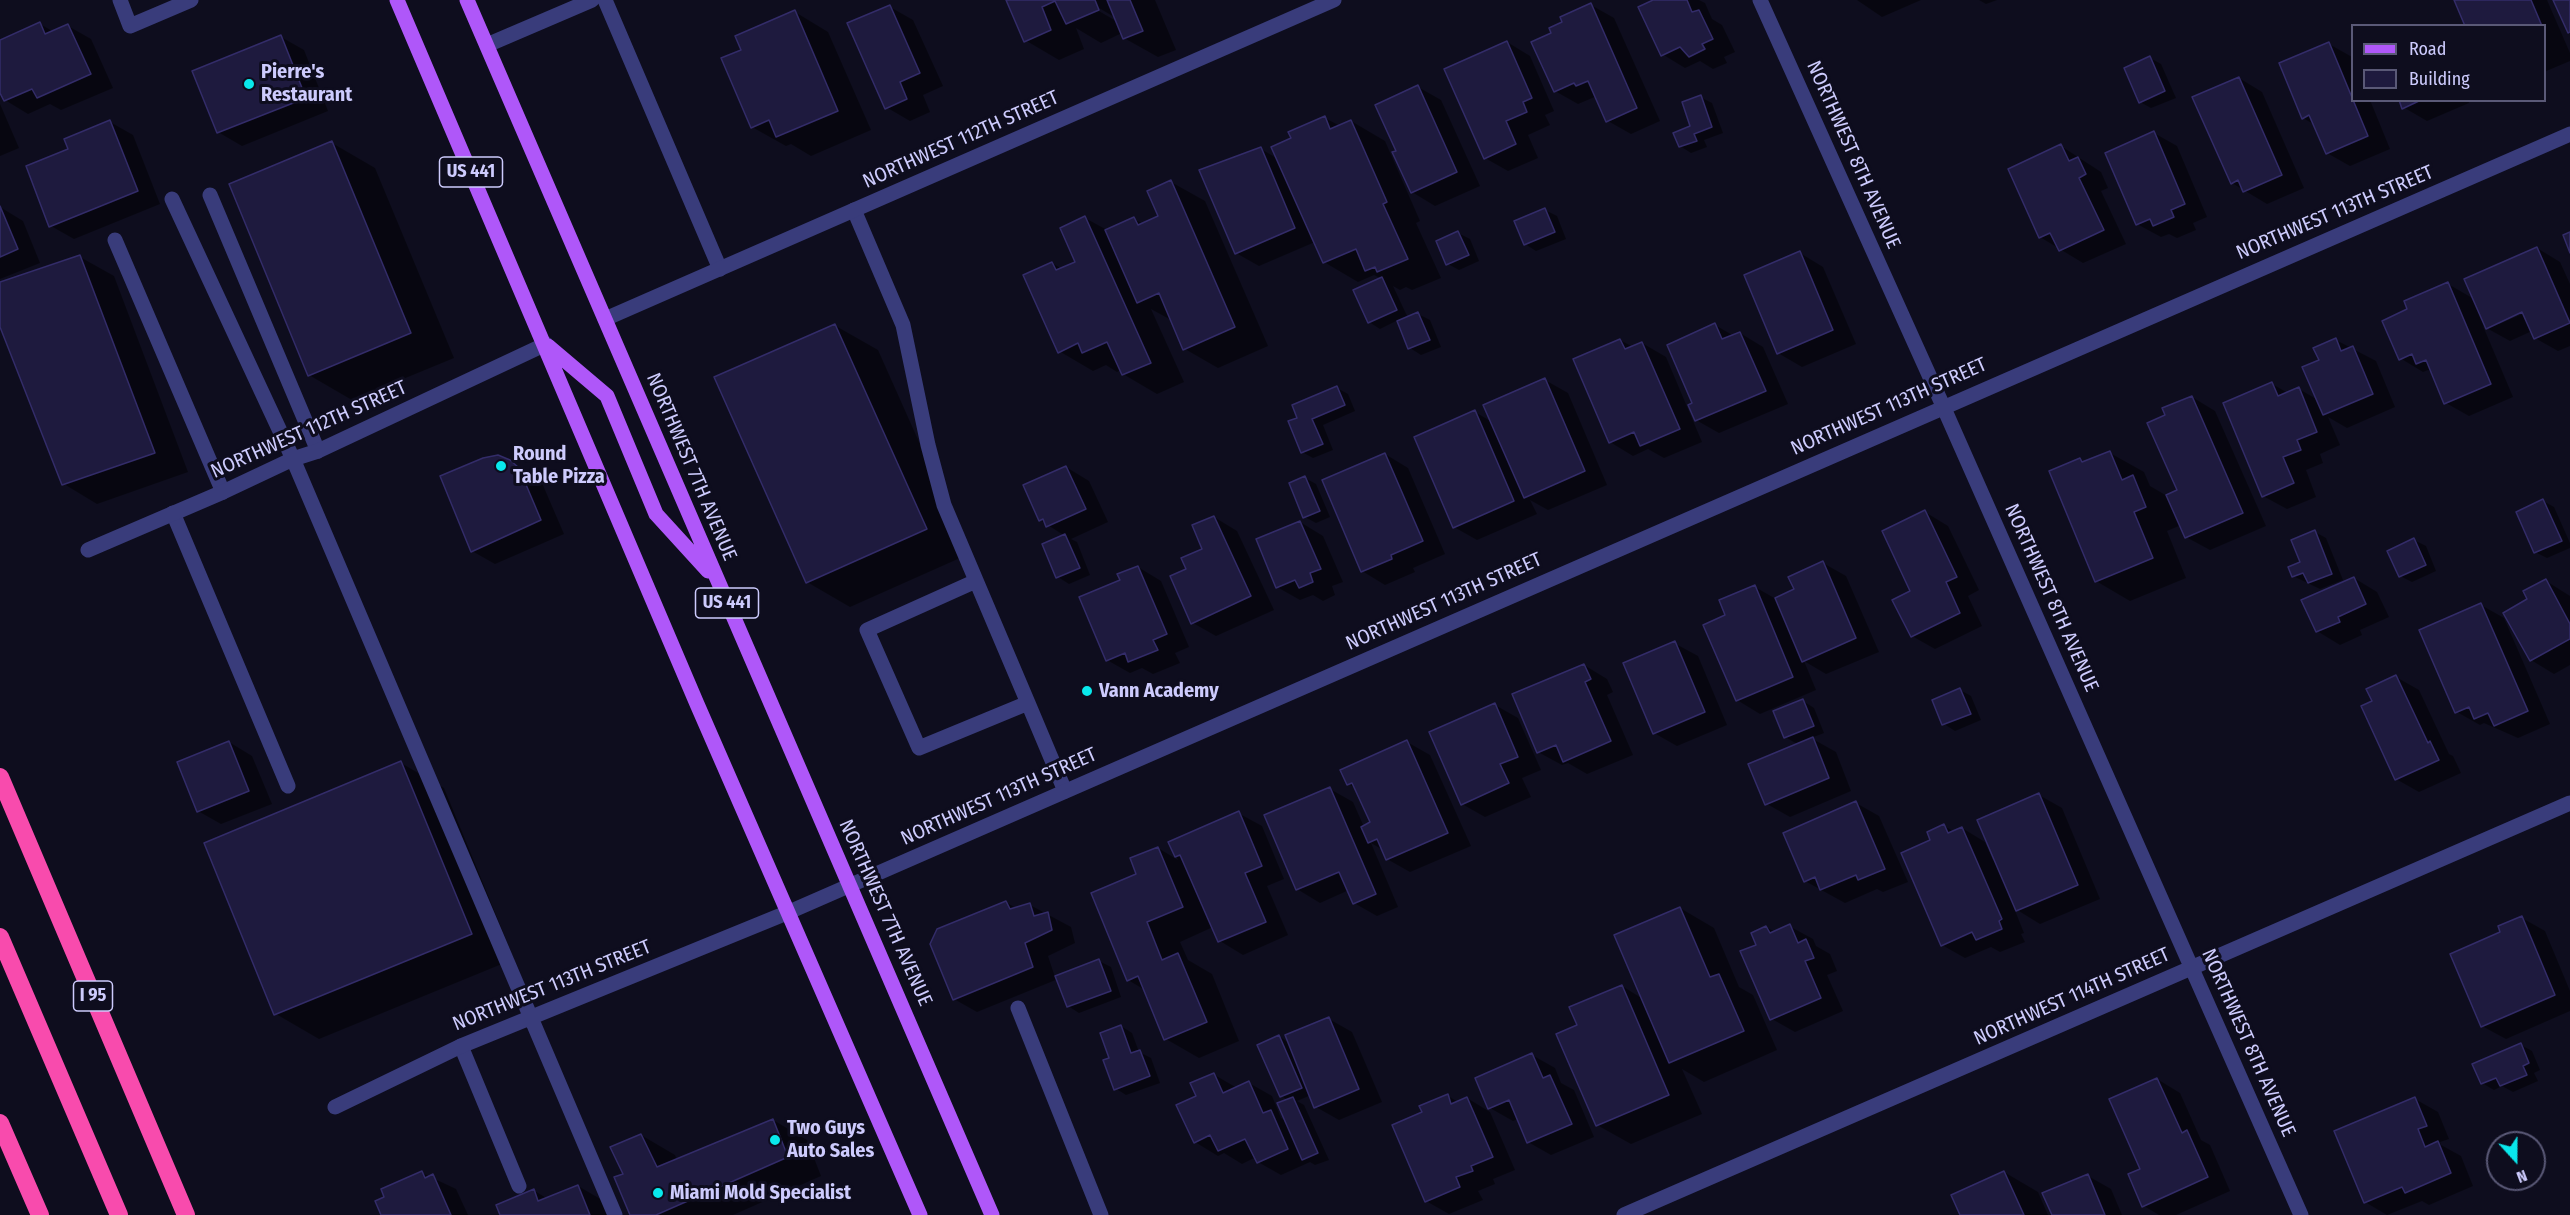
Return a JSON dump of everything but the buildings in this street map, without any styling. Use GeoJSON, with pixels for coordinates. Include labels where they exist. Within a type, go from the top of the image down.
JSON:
{"type":"FeatureCollection","features":[{"type":"Feature","properties":{"kind":"highway","name":"I 95"},"geometry":{"type":"LineString","coordinates":[[0,777],[186,1215]]}},
{"type":"Feature","properties":{"kind":"highway"},"geometry":{"type":"LineString","coordinates":[[0,937],[119,1215]]}},
{"type":"Feature","properties":{"kind":"highway"},"geometry":{"type":"LineString","coordinates":[[0,1123],[40,1215]]}},
{"type":"Feature","properties":{"kind":"main road","name":"US 441"},"geometry":{"type":"LineString","coordinates":[[397,0],[546,344],[693,694],[920,1215]]}},
{"type":"Feature","properties":{"kind":"main road","name":"NORTHWEST 7TH AVENUE"},"geometry":{"type":"LineString","coordinates":[[467,0],[992,1215]]}},
{"type":"Feature","properties":{"kind":"main road"},"geometry":{"type":"LineString","coordinates":[[546,344],[607,396],[656,514],[718,583]]}},
{"type":"Feature","properties":{"kind":"street"},"geometry":{"type":"LineString","coordinates":[[120,0],[130,26],[191,0]]}},
{"type":"Feature","properties":{"kind":"street"},"geometry":{"type":"LineString","coordinates":[[487,45],[592,0]]}},
{"type":"Feature","properties":{"kind":"street"},"geometry":{"type":"LineString","coordinates":[[605,0],[720,269]]}},
{"type":"Feature","properties":{"kind":"street","name":"NORTHWEST 112TH STREET"},"geometry":{"type":"LineString","coordinates":[[604,320],[1334,0]]}},
{"type":"Feature","properties":{"kind":"street","name":"NORTHWEST 8TH AVENUE"},"geometry":{"type":"LineString","coordinates":[[1760,0],[1943,406],[2301,1215]]}},
{"type":"Feature","properties":{"kind":"street","name":"NORTHWEST 113TH STREET"},"geometry":{"type":"LineString","coordinates":[[335,1107],[461,1047],[789,912],[2570,134]]}},
{"type":"Feature","properties":{"kind":"street"},"geometry":{"type":"LineString","coordinates":[[210,195],[318,451]]}},
{"type":"Feature","properties":{"kind":"street"},"geometry":{"type":"LineString","coordinates":[[172,199],[293,459],[615,1215]]}},
{"type":"Feature","properties":{"kind":"street"},"geometry":{"type":"LineString","coordinates":[[854,210],[903,325],[944,505],[1065,791]]}},
{"type":"Feature","properties":{"kind":"street"},"geometry":{"type":"LineString","coordinates":[[115,240],[223,492]]}},
{"type":"Feature","properties":{"kind":"street","name":"NORTHWEST 112TH STREET"},"geometry":{"type":"LineString","coordinates":[[88,550],[293,459],[318,451],[546,344]]}},
{"type":"Feature","properties":{"kind":"street"},"geometry":{"type":"LineString","coordinates":[[173,513],[288,786]]}},
{"type":"Feature","properties":{"kind":"street"},"geometry":{"type":"LineString","coordinates":[[976,581],[867,630],[919,748],[1028,702]]}},
{"type":"Feature","properties":{"kind":"street","name":"NORTHWEST 114TH STREET"},"geometry":{"type":"LineString","coordinates":[[1624,1215],[2570,802]]}},
{"type":"Feature","properties":{"kind":"street"},"geometry":{"type":"LineString","coordinates":[[1018,1008],[1101,1215]]}},
{"type":"Feature","properties":{"kind":"street"},"geometry":{"type":"LineString","coordinates":[[461,1047],[519,1186]]}},
{"type":"Feature","properties":{"kind":"place","name":"Pierre's Restaurant"},"geometry":{"type":"Point","coordinates":[249,84]}},
{"type":"Feature","properties":{"kind":"place","name":"Round Table Pizza"},"geometry":{"type":"Point","coordinates":[501,466]}},
{"type":"Feature","properties":{"kind":"place","name":"Vann Academy"},"geometry":{"type":"Point","coordinates":[1087,691]}},
{"type":"Feature","properties":{"kind":"place","name":"Two Guys Auto Sales"},"geometry":{"type":"Point","coordinates":[775,1140]}},
{"type":"Feature","properties":{"kind":"place","name":"Miami Mold Specialist"},"geometry":{"type":"Point","coordinates":[658,1193]}}]}
